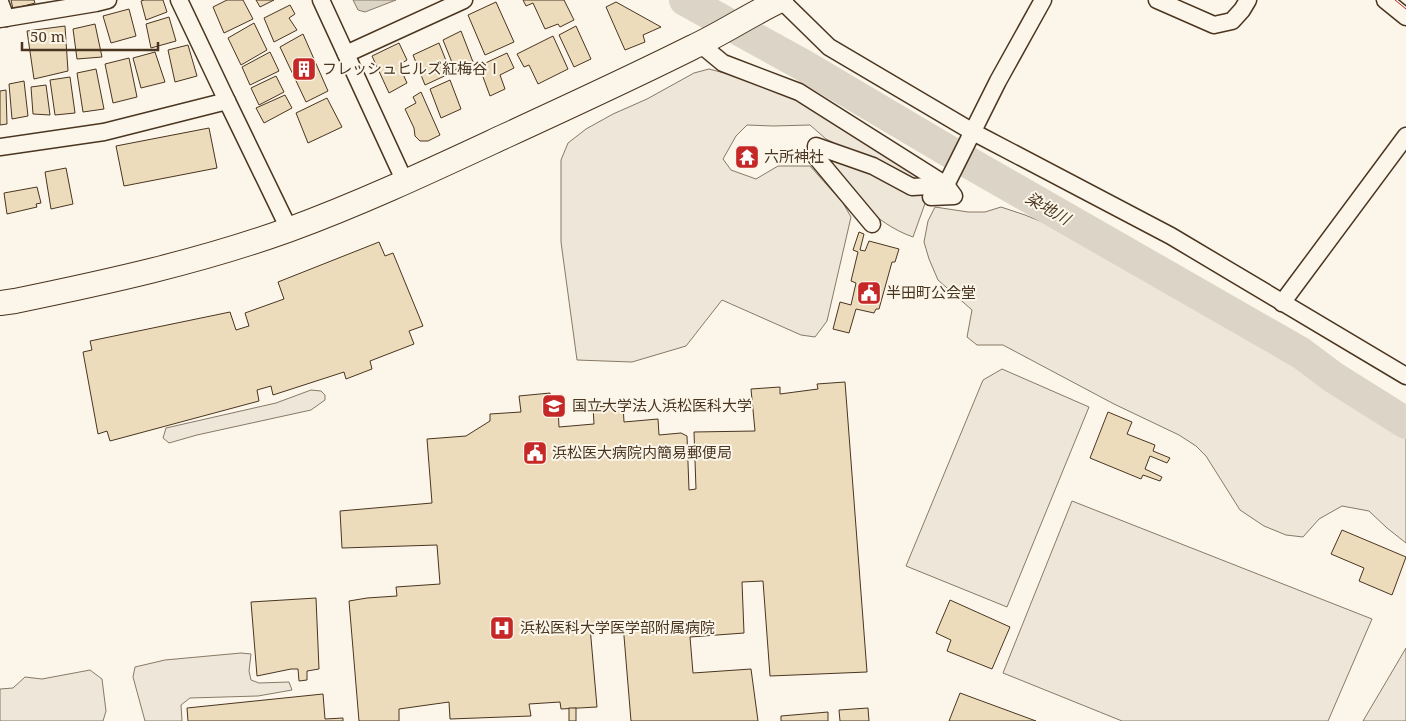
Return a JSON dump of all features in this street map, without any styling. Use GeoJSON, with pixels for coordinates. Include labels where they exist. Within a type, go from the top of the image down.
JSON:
{"type":"FeatureCollection","features":[{"type":"Feature","properties":{"kind":"street"},"geometry":{"type":"LineString","coordinates":[[0,2],[3,19],[108,0]]}},
{"type":"Feature","properties":{"kind":"street"},"geometry":{"type":"LineString","coordinates":[[179,0],[289,229]]}},
{"type":"Feature","properties":{"kind":"street"},"geometry":{"type":"LineString","coordinates":[[321,0],[405,182]]}},
{"type":"Feature","properties":{"kind":"street"},"geometry":{"type":"LineString","coordinates":[[346,54],[464,0]]}},
{"type":"Feature","properties":{"kind":"street"},"geometry":{"type":"LineString","coordinates":[[948,181],[998,81],[1043,0]]}},
{"type":"Feature","properties":{"kind":"street"},"geometry":{"type":"LineString","coordinates":[[1157,0],[1214,25],[1232,21],[1248,0]]}},
{"type":"Feature","properties":{"kind":"street"},"geometry":{"type":"LineString","coordinates":[[1385,0],[1406,17]]}},
{"type":"Feature","properties":{"kind":"street"},"geometry":{"type":"LineString","coordinates":[[0,303],[121,279],[175,265],[289,229],[405,182],[626,81],[700,44],[765,5],[971,135],[1172,236],[1406,376]]}},
{"type":"Feature","properties":{"kind":"street"},"geometry":{"type":"LineString","coordinates":[[700,44],[723,63],[799,92],[948,181],[954,196],[931,198]]}},
{"type":"Feature","properties":{"kind":"street"},"geometry":{"type":"LineString","coordinates":[[0,147],[104,132],[227,101]]}},
{"type":"Feature","properties":{"kind":"street"},"geometry":{"type":"LineString","coordinates":[[1282,302],[1406,136]]}},
{"type":"Feature","properties":{"kind":"street"},"geometry":{"type":"LineString","coordinates":[[872,224],[816,157],[816,146],[873,166],[912,187],[948,181]]}},
{"type":"Feature","properties":{"kind":"shaded area"},"geometry":{"type":"Polygon","coordinates":[[[353,0],[396,0],[365,12],[358,10],[353,0]]]}},
{"type":"Feature","properties":{"kind":"shaded area"},"geometry":{"type":"Polygon","coordinates":[[[709,69],[748,79],[795,96],[933,181],[911,181],[826,139],[810,125],[747,125],[736,136],[723,159],[731,170],[756,179],[778,166],[810,166],[843,203],[851,217],[827,321],[815,337],[801,335],[722,300],[686,346],[632,362],[577,360],[561,242],[561,160],[568,143],[586,129],[613,114],[647,99],[694,73],[709,69]]]}},
{"type":"Feature","properties":{"kind":"shaded area"},"geometry":{"type":"Polygon","coordinates":[[[836,156],[924,191],[927,198],[913,237],[885,223],[873,214],[851,193],[821,157],[836,156]]]}},
{"type":"Feature","properties":{"kind":"shaded area"},"geometry":{"type":"Polygon","coordinates":[[[935,207],[968,212],[985,212],[1001,207],[1089,241],[1184,293],[1297,359],[1334,387],[1406,430],[1406,543],[1369,511],[1342,506],[1319,519],[1303,537],[1286,535],[1264,526],[1240,510],[1206,456],[1196,446],[1179,435],[1114,404],[1003,345],[977,345],[967,337],[972,310],[938,280],[929,259],[924,242],[928,221],[935,207]]]}},
{"type":"Feature","properties":{"kind":"shaded area"},"geometry":{"type":"Polygon","coordinates":[[[1002,369],[1089,407],[1007,607],[906,566],[983,380],[1002,369]]]}},
{"type":"Feature","properties":{"kind":"shaded area"},"geometry":{"type":"Polygon","coordinates":[[[311,390],[321,391],[325,395],[325,400],[311,410],[169,443],[163,438],[166,428],[276,403],[311,390]]]}},
{"type":"Feature","properties":{"kind":"shaded area"},"geometry":{"type":"Polygon","coordinates":[[[1072,501],[1372,619],[1328,721],[1122,721],[1003,673],[1072,501]]]}},
{"type":"Feature","properties":{"kind":"shaded area"},"geometry":{"type":"Polygon","coordinates":[[[1406,648],[1406,721],[1363,721],[1406,648]]]}},
{"type":"Feature","properties":{"kind":"shaded area"},"geometry":{"type":"Polygon","coordinates":[[[241,653],[251,654],[249,671],[251,680],[259,683],[289,682],[292,690],[258,696],[190,698],[181,705],[182,721],[145,721],[133,677],[135,667],[165,660],[241,653]]]}},
{"type":"Feature","properties":{"kind":"shaded area"},"geometry":{"type":"Polygon","coordinates":[[[90,670],[102,679],[106,711],[103,721],[0,721],[0,689],[13,688],[25,677],[42,679],[90,670]]]}},
{"type":"Feature","properties":{"kind":"building"},"geometry":{"type":"Polygon","coordinates":[[[11,0],[34,0],[35,3],[13,9],[11,0]]]}},
{"type":"Feature","properties":{"kind":"building"},"geometry":{"type":"Polygon","coordinates":[[[163,0],[167,12],[146,20],[141,1],[163,0]]]}},
{"type":"Feature","properties":{"kind":"building"},"geometry":{"type":"Polygon","coordinates":[[[227,0],[243,0],[253,19],[224,33],[213,7],[227,0]]]}},
{"type":"Feature","properties":{"kind":"building"},"geometry":{"type":"Polygon","coordinates":[[[256,0],[274,0],[260,7],[256,0]]]}},
{"type":"Feature","properties":{"kind":"building"},"geometry":{"type":"Polygon","coordinates":[[[523,0],[564,0],[574,20],[560,27],[558,24],[545,29],[533,3],[526,6],[523,0]]]}},
{"type":"Feature","properties":{"kind":"building"},"geometry":{"type":"Polygon","coordinates":[[[496,2],[514,42],[485,55],[468,15],[496,2]]]}},
{"type":"Feature","properties":{"kind":"building"},"geometry":{"type":"Polygon","coordinates":[[[616,2],[661,27],[643,35],[645,42],[625,50],[606,7],[616,2]]]}},
{"type":"Feature","properties":{"kind":"building"},"geometry":{"type":"Polygon","coordinates":[[[290,5],[295,14],[289,18],[297,30],[274,42],[264,18],[290,5]]]}},
{"type":"Feature","properties":{"kind":"building"},"geometry":{"type":"Polygon","coordinates":[[[129,9],[136,36],[111,43],[103,16],[129,9]]]}},
{"type":"Feature","properties":{"kind":"building"},"geometry":{"type":"Polygon","coordinates":[[[169,17],[176,41],[151,48],[146,24],[169,17]]]}},
{"type":"Feature","properties":{"kind":"building"},"geometry":{"type":"Polygon","coordinates":[[[254,23],[267,50],[241,65],[228,38],[254,23]]]}},
{"type":"Feature","properties":{"kind":"building"},"geometry":{"type":"Polygon","coordinates":[[[95,24],[102,57],[77,59],[73,29],[95,24]]]}},
{"type":"Feature","properties":{"kind":"building"},"geometry":{"type":"Polygon","coordinates":[[[65,26],[68,71],[34,79],[27,31],[65,26]]]}},
{"type":"Feature","properties":{"kind":"building"},"geometry":{"type":"Polygon","coordinates":[[[576,26],[591,59],[574,67],[559,35],[576,26]]]}},
{"type":"Feature","properties":{"kind":"building"},"geometry":{"type":"Polygon","coordinates":[[[461,31],[473,62],[455,70],[443,40],[461,31]]]}},
{"type":"Feature","properties":{"kind":"building","name":"フレッシュヒルズ紅梅谷Ⅰ"},"geometry":{"type":"Polygon","coordinates":[[[303,34],[328,91],[306,102],[280,47],[303,34]]]}},
{"type":"Feature","properties":{"kind":"building"},"geometry":{"type":"Polygon","coordinates":[[[553,36],[568,69],[538,84],[529,65],[524,67],[517,54],[553,36]]]}},
{"type":"Feature","properties":{"kind":"building"},"geometry":{"type":"Polygon","coordinates":[[[399,43],[407,60],[399,65],[407,83],[389,93],[372,56],[399,43]]]}},
{"type":"Feature","properties":{"kind":"building"},"geometry":{"type":"Polygon","coordinates":[[[439,43],[451,73],[425,85],[413,55],[439,43]]]}},
{"type":"Feature","properties":{"kind":"building"},"geometry":{"type":"Polygon","coordinates":[[[188,45],[197,76],[175,82],[168,50],[188,45]]]}},
{"type":"Feature","properties":{"kind":"building"},"geometry":{"type":"Polygon","coordinates":[[[155,52],[165,82],[141,88],[133,58],[155,52]]]}},
{"type":"Feature","properties":{"kind":"building"},"geometry":{"type":"Polygon","coordinates":[[[270,52],[279,71],[250,85],[242,67],[270,52]]]}},
{"type":"Feature","properties":{"kind":"building"},"geometry":{"type":"Polygon","coordinates":[[[507,53],[514,68],[500,75],[505,89],[490,96],[479,66],[507,53]]]}},
{"type":"Feature","properties":{"kind":"building"},"geometry":{"type":"Polygon","coordinates":[[[129,58],[137,97],[113,103],[105,64],[129,58]]]}},
{"type":"Feature","properties":{"kind":"building"},"geometry":{"type":"Polygon","coordinates":[[[96,69],[104,109],[83,112],[77,73],[96,69]]]}},
{"type":"Feature","properties":{"kind":"building"},"geometry":{"type":"Polygon","coordinates":[[[276,76],[284,92],[259,105],[251,88],[276,76]]]}},
{"type":"Feature","properties":{"kind":"building"},"geometry":{"type":"Polygon","coordinates":[[[70,77],[75,113],[55,115],[50,80],[70,77]]]}},
{"type":"Feature","properties":{"kind":"building"},"geometry":{"type":"Polygon","coordinates":[[[450,80],[461,109],[441,118],[430,89],[450,80]]]}},
{"type":"Feature","properties":{"kind":"building"},"geometry":{"type":"Polygon","coordinates":[[[24,81],[28,116],[12,119],[9,84],[24,81]]]}},
{"type":"Feature","properties":{"kind":"building"},"geometry":{"type":"Polygon","coordinates":[[[46,85],[50,115],[33,114],[31,87],[46,85]]]}},
{"type":"Feature","properties":{"kind":"building"},"geometry":{"type":"Polygon","coordinates":[[[6,90],[7,124],[0,125],[0,91],[6,90]]]}},
{"type":"Feature","properties":{"kind":"building"},"geometry":{"type":"Polygon","coordinates":[[[421,92],[440,135],[428,141],[420,141],[415,136],[414,128],[405,109],[416,103],[413,97],[421,92]]]}},
{"type":"Feature","properties":{"kind":"building"},"geometry":{"type":"Polygon","coordinates":[[[285,95],[292,108],[264,123],[256,108],[285,95]]]}},
{"type":"Feature","properties":{"kind":"building"},"geometry":{"type":"Polygon","coordinates":[[[327,98],[342,127],[308,143],[296,113],[327,98]]]}},
{"type":"Feature","properties":{"kind":"building"},"geometry":{"type":"Polygon","coordinates":[[[209,128],[217,168],[124,186],[116,146],[209,128]]]}},
{"type":"Feature","properties":{"kind":"building"},"geometry":{"type":"Polygon","coordinates":[[[66,168],[73,204],[51,209],[45,172],[66,168]]]}},
{"type":"Feature","properties":{"kind":"building"},"geometry":{"type":"Polygon","coordinates":[[[37,187],[41,203],[36,204],[37,207],[7,214],[4,193],[37,187]]]}},
{"type":"Feature","properties":{"kind":"building","name":"半田町公会堂"},"geometry":{"type":"Polygon","coordinates":[[[859,232],[864,234],[860,250],[865,251],[869,241],[899,249],[895,262],[892,262],[879,309],[876,309],[874,313],[856,309],[849,333],[833,329],[840,302],[851,305],[856,283],[851,281],[858,252],[853,250],[859,232]]]}},
{"type":"Feature","properties":{"kind":"building"},"geometry":{"type":"Polygon","coordinates":[[[379,242],[385,256],[393,253],[423,326],[409,331],[414,344],[370,361],[372,369],[346,379],[344,372],[273,395],[271,386],[257,390],[259,401],[110,441],[107,431],[98,434],[83,352],[92,350],[90,341],[230,312],[236,330],[249,326],[245,313],[284,299],[278,282],[379,242]]]}},
{"type":"Feature","properties":{"kind":"building"},"geometry":{"type":"Polygon","coordinates":[[[845,382],[867,672],[770,676],[763,581],[742,582],[744,633],[690,637],[693,673],[751,669],[758,721],[631,721],[623,624],[590,627],[597,707],[561,709],[560,702],[529,704],[531,716],[450,719],[449,702],[399,709],[399,721],[359,721],[349,601],[397,596],[396,587],[440,584],[437,545],[342,548],[340,511],[432,503],[427,439],[466,436],[490,421],[490,414],[521,412],[519,396],[550,393],[551,400],[558,407],[559,427],[594,424],[593,407],[623,405],[624,422],[658,419],[659,435],[681,433],[687,436],[689,490],[696,489],[694,432],[755,431],[751,389],[780,387],[780,394],[818,389],[817,384],[845,382]]]}},
{"type":"Feature","properties":{"kind":"building"},"geometry":{"type":"Polygon","coordinates":[[[1108,412],[1132,422],[1127,434],[1155,445],[1153,451],[1170,458],[1167,463],[1150,456],[1145,469],[1162,477],[1160,481],[1143,475],[1141,479],[1090,458],[1108,412]]]}},
{"type":"Feature","properties":{"kind":"building"},"geometry":{"type":"Polygon","coordinates":[[[1342,530],[1406,557],[1392,595],[1359,581],[1364,568],[1331,554],[1342,530]]]}},
{"type":"Feature","properties":{"kind":"building"},"geometry":{"type":"Polygon","coordinates":[[[316,598],[319,669],[307,671],[307,680],[299,681],[298,669],[257,676],[251,602],[316,598]]]}},
{"type":"Feature","properties":{"kind":"building"},"geometry":{"type":"Polygon","coordinates":[[[950,600],[1010,627],[992,669],[947,651],[951,640],[936,633],[950,600]]]}},
{"type":"Feature","properties":{"kind":"building"},"geometry":{"type":"Polygon","coordinates":[[[960,693],[1036,721],[949,721],[960,693]]]}},
{"type":"Feature","properties":{"kind":"building"},"geometry":{"type":"Polygon","coordinates":[[[323,694],[325,719],[343,718],[343,721],[188,721],[187,708],[323,694]]]}},
{"type":"Feature","properties":{"kind":"building"},"geometry":{"type":"Polygon","coordinates":[[[569,708],[576,708],[576,721],[569,721],[569,708]]]}},
{"type":"Feature","properties":{"kind":"building"},"geometry":{"type":"Polygon","coordinates":[[[868,708],[869,721],[840,721],[839,710],[868,708]]]}},
{"type":"Feature","properties":{"kind":"building"},"geometry":{"type":"Polygon","coordinates":[[[828,712],[828,721],[781,721],[781,716],[828,712]]]}},
{"type":"Feature","properties":{"kind":"waterway","name":"染地川"},"geometry":{"type":"LineString","coordinates":[[685,0],[803,65],[945,149],[1301,353],[1333,377],[1406,423]]}},
{"type":"Feature","properties":{"kind":"power"},"geometry":{"type":"LineString","coordinates":[[1395,0],[1406,9]]}},
{"type":"Feature","properties":{"kind":"place","name":"フレッシュヒルズ紅梅谷Ⅰ"},"geometry":{"type":"Point","coordinates":[304,69]}},
{"type":"Feature","properties":{"kind":"place","name":"六所神社"},"geometry":{"type":"Point","coordinates":[747,157]}},
{"type":"Feature","properties":{"kind":"place","name":"半田町公会堂"},"geometry":{"type":"Point","coordinates":[869,293]}},
{"type":"Feature","properties":{"kind":"place","name":"国立大学法人浜松医科大学"},"geometry":{"type":"Point","coordinates":[554,406]}},
{"type":"Feature","properties":{"kind":"place","name":"浜松医大病院内簡易郵便局"},"geometry":{"type":"Point","coordinates":[535,453]}},
{"type":"Feature","properties":{"kind":"place","name":"浜松医科大学医学部附属病院"},"geometry":{"type":"Point","coordinates":[502,628]}}]}
